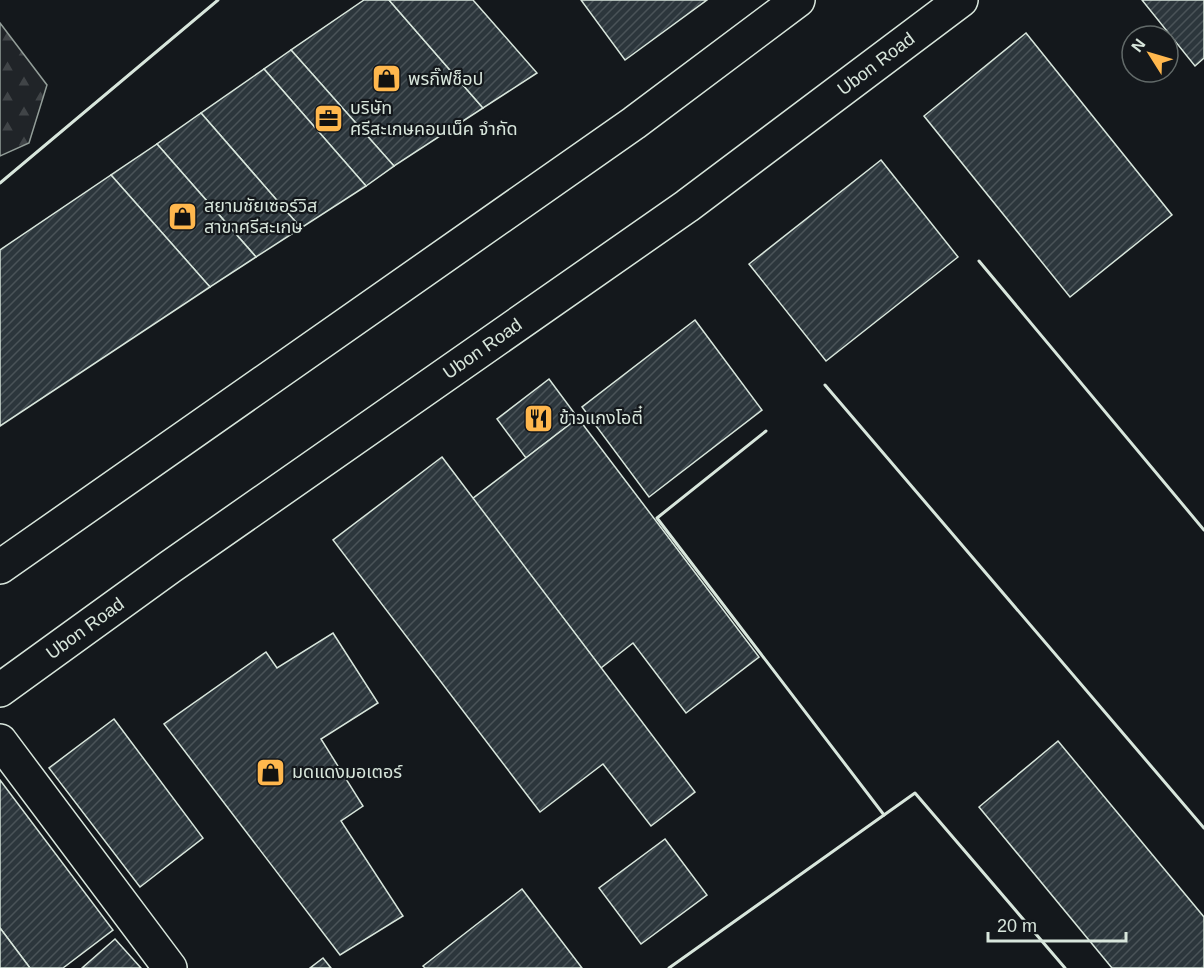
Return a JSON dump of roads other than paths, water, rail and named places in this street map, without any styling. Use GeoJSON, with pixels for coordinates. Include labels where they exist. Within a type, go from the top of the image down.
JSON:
{"type":"FeatureCollection","features":[{"type":"Feature","properties":{"kind":"main road"},"geometry":{"type":"LineString","coordinates":[[0,567],[634,123],[798,0]]}},
{"type":"Feature","properties":{"kind":"main road","name":"Ubon Road"},"geometry":{"type":"LineString","coordinates":[[0,690],[180,560],[677,213],[961,0]]}},
{"type":"Feature","properties":{"kind":"main road"},"geometry":{"type":"LineString","coordinates":[[0,741],[170,968]]}},
{"type":"Feature","properties":{"kind":"place","name":"พรกิ๊ฟช็อป"},"geometry":{"type":"Point","coordinates":[387,79]}},
{"type":"Feature","properties":{"kind":"place","name":"บริษัท ศรีสะเกษคอนเน็ค จำกัด"},"geometry":{"type":"Point","coordinates":[329,118]}},
{"type":"Feature","properties":{"kind":"place","name":"สยามชัยเซอร์วิส สาขาศรีสะเกษ"},"geometry":{"type":"Point","coordinates":[183,216]}},
{"type":"Feature","properties":{"kind":"place","name":"ข้าวแกงโอตี๋"},"geometry":{"type":"Point","coordinates":[538,418]}},
{"type":"Feature","properties":{"kind":"place","name":"มดแดงมอเตอร์"},"geometry":{"type":"Point","coordinates":[271,772]}}]}
